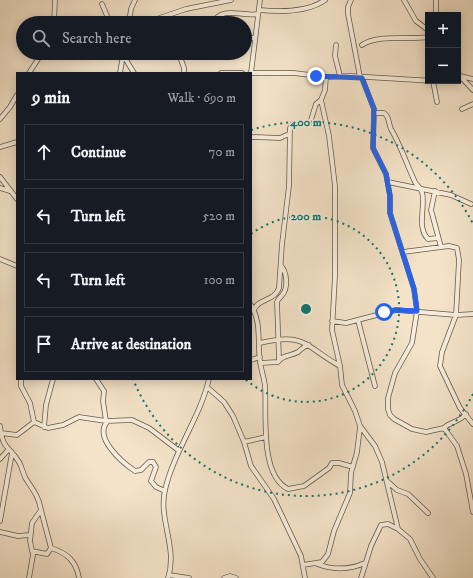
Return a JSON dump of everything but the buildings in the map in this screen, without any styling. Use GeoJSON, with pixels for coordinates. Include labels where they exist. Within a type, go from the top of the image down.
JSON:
{"type":"FeatureCollection","features":[{"type":"Feature","properties":{"kind":"street"},"geometry":{"type":"LineString","coordinates":[[54,16],[55,0]]}},
{"type":"Feature","properties":{"kind":"street"},"geometry":{"type":"LineString","coordinates":[[130,16],[135,0]]}},
{"type":"Feature","properties":{"kind":"street"},"geometry":{"type":"LineString","coordinates":[[166,16],[186,9],[231,0]]}},
{"type":"Feature","properties":{"kind":"street"},"geometry":{"type":"LineString","coordinates":[[251,72],[254,38],[260,0]]}},
{"type":"Feature","properties":{"kind":"street"},"geometry":{"type":"LineString","coordinates":[[217,16],[224,13],[290,10],[316,5],[325,0]]}},
{"type":"Feature","properties":{"kind":"street"},"geometry":{"type":"LineString","coordinates":[[351,0],[348,7],[348,14],[361,78],[374,113],[373,148],[384,168],[388,182],[390,213],[414,289],[417,311],[412,343],[395,373],[388,398],[388,408],[390,415],[394,418],[412,429],[426,432],[444,428],[457,422],[466,414]]}},
{"type":"Feature","properties":{"kind":"street"},"geometry":{"type":"LineString","coordinates":[[404,0],[413,17],[420,26],[425,28]]}},
{"type":"Feature","properties":{"kind":"street"},"geometry":{"type":"LineString","coordinates":[[436,0],[436,12]]}},
{"type":"Feature","properties":{"kind":"street"},"geometry":{"type":"LineString","coordinates":[[102,4],[107,16]]}},
{"type":"Feature","properties":{"kind":"street"},"geometry":{"type":"LineString","coordinates":[[362,45],[368,42],[392,38],[425,37]]}},
{"type":"Feature","properties":{"kind":"street"},"geometry":{"type":"LineString","coordinates":[[336,45],[335,56],[340,76]]}},
{"type":"Feature","properties":{"kind":"street"},"geometry":{"type":"LineString","coordinates":[[30,72],[37,60]]}},
{"type":"Feature","properties":{"kind":"street"},"geometry":{"type":"LineString","coordinates":[[120,72],[122,60]]}},
{"type":"Feature","properties":{"kind":"street"},"geometry":{"type":"LineString","coordinates":[[126,60],[133,72]]}},
{"type":"Feature","properties":{"kind":"street"},"geometry":{"type":"LineString","coordinates":[[181,60],[184,66],[184,72]]}},
{"type":"Feature","properties":{"kind":"street"},"geometry":{"type":"LineString","coordinates":[[252,73],[294,73],[326,77],[340,76],[425,81]]}},
{"type":"Feature","properties":{"kind":"street"},"geometry":{"type":"LineString","coordinates":[[461,76],[473,79]]}},
{"type":"Feature","properties":{"kind":"street"},"geometry":{"type":"LineString","coordinates":[[254,310],[257,304],[270,299],[278,292],[289,186],[289,134],[292,125],[310,123],[316,104],[321,100],[325,90],[326,77]]}},
{"type":"Feature","properties":{"kind":"street"},"geometry":{"type":"LineString","coordinates":[[461,78],[473,90]]}},
{"type":"Feature","properties":{"kind":"street"},"geometry":{"type":"LineString","coordinates":[[434,84],[437,102]]}},
{"type":"Feature","properties":{"kind":"street"},"geometry":{"type":"LineString","coordinates":[[0,119],[16,97]]}},
{"type":"Feature","properties":{"kind":"street"},"geometry":{"type":"LineString","coordinates":[[317,564],[322,562],[328,554],[334,531],[345,509],[350,493],[353,467],[358,452],[360,426],[356,411],[342,385],[332,321],[335,276],[336,186],[329,136],[321,100]]}},
{"type":"Feature","properties":{"kind":"street"},"geometry":{"type":"LineString","coordinates":[[462,109],[473,104]]}},
{"type":"Feature","properties":{"kind":"street"},"geometry":{"type":"LineString","coordinates":[[374,113],[384,113],[387,115],[390,127],[414,180],[421,189],[423,198],[422,220],[426,237],[428,239],[438,238]]}},
{"type":"Feature","properties":{"kind":"street"},"geometry":{"type":"LineString","coordinates":[[252,137],[280,138],[289,134]]}},
{"type":"Feature","properties":{"kind":"street"},"geometry":{"type":"LineString","coordinates":[[0,147],[16,142]]}},
{"type":"Feature","properties":{"kind":"street"},"geometry":{"type":"LineString","coordinates":[[0,176],[16,198]]}},
{"type":"Feature","properties":{"kind":"street"},"geometry":{"type":"LineString","coordinates":[[388,182],[451,195],[471,204]]}},
{"type":"Feature","properties":{"kind":"street"},"geometry":{"type":"LineString","coordinates":[[0,188],[10,191]]}},
{"type":"Feature","properties":{"kind":"street"},"geometry":{"type":"LineString","coordinates":[[434,191],[431,210],[441,247]]}},
{"type":"Feature","properties":{"kind":"street"},"geometry":{"type":"LineString","coordinates":[[403,252],[441,247],[455,247],[458,252],[456,315],[442,352],[440,366],[460,408],[473,424]]}},
{"type":"Feature","properties":{"kind":"street"},"geometry":{"type":"LineString","coordinates":[[0,259],[16,266]]}},
{"type":"Feature","properties":{"kind":"street"},"geometry":{"type":"LineString","coordinates":[[279,359],[277,302],[284,293],[286,281],[285,271],[281,266]]}},
{"type":"Feature","properties":{"kind":"street"},"geometry":{"type":"LineString","coordinates":[[252,306],[260,343],[260,363],[265,387],[266,438],[274,474],[280,484],[288,489],[304,486],[317,475],[329,468],[332,463],[339,463],[353,467]]}},
{"type":"Feature","properties":{"kind":"street"},"geometry":{"type":"LineString","coordinates":[[332,321],[346,323],[396,310],[456,315],[473,314]]}},
{"type":"Feature","properties":{"kind":"street"},"geometry":{"type":"LineString","coordinates":[[358,320],[375,386]]}},
{"type":"Feature","properties":{"kind":"street"},"geometry":{"type":"LineString","coordinates":[[260,343],[278,339],[296,339],[309,345],[340,366]]}},
{"type":"Feature","properties":{"kind":"street"},"geometry":{"type":"LineString","coordinates":[[260,363],[278,362],[279,359],[299,352],[304,346],[309,345]]}},
{"type":"Feature","properties":{"kind":"street"},"geometry":{"type":"LineString","coordinates":[[252,360],[260,357]]}},
{"type":"Feature","properties":{"kind":"street"},"geometry":{"type":"LineString","coordinates":[[21,380],[21,386],[30,402],[34,422]]}},
{"type":"Feature","properties":{"kind":"street"},"geometry":{"type":"LineString","coordinates":[[44,427],[46,405],[53,380]]}},
{"type":"Feature","properties":{"kind":"street"},"geometry":{"type":"LineString","coordinates":[[97,380],[104,391],[102,399],[107,421],[104,433],[114,454],[135,471],[141,470],[149,462],[153,462],[156,467],[151,481],[156,487],[165,491]]}},
{"type":"Feature","properties":{"kind":"street"},"geometry":{"type":"LineString","coordinates":[[189,578],[168,577],[171,552],[164,504],[165,491],[178,450],[207,388],[207,380]]}},
{"type":"Feature","properties":{"kind":"street"},"geometry":{"type":"LineString","coordinates":[[207,388],[229,408],[244,442],[251,466],[274,499],[303,565],[305,578]]}},
{"type":"Feature","properties":{"kind":"street"},"geometry":{"type":"LineString","coordinates":[[34,422],[44,427],[57,427],[79,418],[107,421],[128,420],[140,423],[178,450]]}},
{"type":"Feature","properties":{"kind":"street"},"geometry":{"type":"LineString","coordinates":[[1,433],[17,435],[34,422]]}},
{"type":"Feature","properties":{"kind":"street"},"geometry":{"type":"LineString","coordinates":[[0,426],[1,444],[19,462],[26,480],[38,497],[51,548],[47,554],[32,551]]}},
{"type":"Feature","properties":{"kind":"street"},"geometry":{"type":"LineString","coordinates":[[360,426],[378,452],[387,481],[398,529]]}},
{"type":"Feature","properties":{"kind":"street"},"geometry":{"type":"LineString","coordinates":[[444,428],[457,446],[471,492],[473,512]]}},
{"type":"Feature","properties":{"kind":"street"},"geometry":{"type":"LineString","coordinates":[[244,442],[266,438]]}},
{"type":"Feature","properties":{"kind":"street"},"geometry":{"type":"LineString","coordinates":[[0,459],[10,452]]}},
{"type":"Feature","properties":{"kind":"street"},"geometry":{"type":"LineString","coordinates":[[0,521],[10,452]]}},
{"type":"Feature","properties":{"kind":"street"},"geometry":{"type":"LineString","coordinates":[[387,481],[397,490],[408,494],[428,513]]}},
{"type":"Feature","properties":{"kind":"street"},"geometry":{"type":"LineString","coordinates":[[29,578],[32,551],[30,535],[32,523],[41,510]]}},
{"type":"Feature","properties":{"kind":"street"},"geometry":{"type":"LineString","coordinates":[[361,578],[365,563],[381,525],[388,524],[398,529],[410,539],[420,559],[434,578]]}},
{"type":"Feature","properties":{"kind":"street"},"geometry":{"type":"LineString","coordinates":[[0,532],[18,536],[30,535]]}},
{"type":"Feature","properties":{"kind":"street"},"geometry":{"type":"LineString","coordinates":[[51,548],[57,550],[75,563],[79,578]]}},
{"type":"Feature","properties":{"kind":"street"},"geometry":{"type":"LineString","coordinates":[[303,565],[317,564],[341,569],[354,567],[365,563]]}},
{"type":"Feature","properties":{"kind":"street"},"geometry":{"type":"LineString","coordinates":[[224,578],[230,576],[236,578]]}},
{"type":"Feature","properties":{"kind":"route"},"geometry":{"type":"LineString","coordinates":[[316,76],[350,76],[362,78],[374,109],[372,137],[373,148],[386,174],[390,196],[390,213],[414,289],[417,311],[396,310],[384,312]]}}]}
